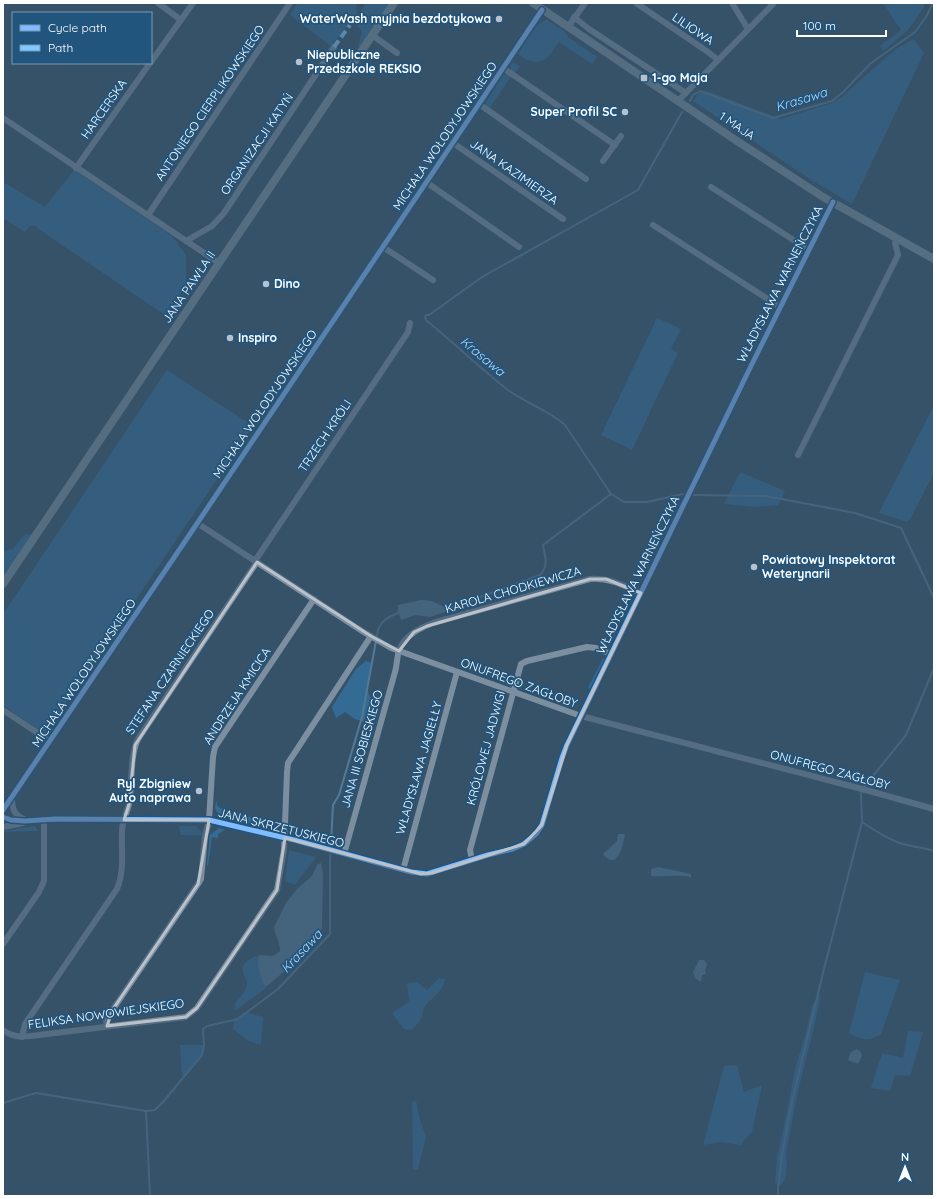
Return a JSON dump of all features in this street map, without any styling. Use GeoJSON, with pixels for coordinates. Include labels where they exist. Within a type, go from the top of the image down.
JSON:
{"type":"FeatureCollection","features":[{"type":"Feature","properties":{"kind":"main road","name":"JANA PAWŁA II"},"geometry":{"type":"LineString","coordinates":[[3,584],[394,3]]}},
{"type":"Feature","properties":{"kind":"main road","name":"1 MAJA"},"geometry":{"type":"LineString","coordinates":[[533,3],[678,101],[833,202],[897,240],[934,259]]}},
{"type":"Feature","properties":{"kind":"street"},"geometry":{"type":"LineString","coordinates":[[158,3],[181,20]]}},
{"type":"Feature","properties":{"kind":"street","name":"HARCERSKA"},"geometry":{"type":"LineString","coordinates":[[152,62],[193,3]]}},
{"type":"Feature","properties":{"kind":"street","name":"ANTONIEGO CIERPLIKOWSKIEGO"},"geometry":{"type":"LineString","coordinates":[[148,215],[290,3]]}},
{"type":"Feature","properties":{"kind":"street"},"geometry":{"type":"LineString","coordinates":[[568,27],[585,3]]}},
{"type":"Feature","properties":{"kind":"street","name":"LILIOWA"},"geometry":{"type":"LineString","coordinates":[[636,3],[718,60]]}},
{"type":"Feature","properties":{"kind":"street"},"geometry":{"type":"LineString","coordinates":[[732,3],[748,30]]}},
{"type":"Feature","properties":{"kind":"street"},"geometry":{"type":"LineString","coordinates":[[678,101],[774,3]]}},
{"type":"Feature","properties":{"kind":"street","name":"MICHAŁA WOŁODYJOWSKIEGO"},"geometry":{"type":"LineString","coordinates":[[3,810],[198,523],[542,10]]}},
{"type":"Feature","properties":{"kind":"street"},"geometry":{"type":"LineString","coordinates":[[574,18],[686,93]]}},
{"type":"Feature","properties":{"kind":"street"},"geometry":{"type":"LineString","coordinates":[[372,35],[397,53]]}},
{"type":"Feature","properties":{"kind":"street","name":"ORGANIZACJI KATYŃ"},"geometry":{"type":"LineString","coordinates":[[186,241],[212,226],[224,213],[334,47]]}},
{"type":"Feature","properties":{"kind":"street","name":"HARCERSKA"},"geometry":{"type":"LineString","coordinates":[[76,168],[150,64]]}},
{"type":"Feature","properties":{"kind":"street"},"geometry":{"type":"LineString","coordinates":[[503,68],[615,145]]}},
{"type":"Feature","properties":{"kind":"street"},"geometry":{"type":"LineString","coordinates":[[479,104],[586,179]]}},
{"type":"Feature","properties":{"kind":"street"},"geometry":{"type":"LineString","coordinates":[[3,118],[219,264]]}},
{"type":"Feature","properties":{"kind":"street"},"geometry":{"type":"LineString","coordinates":[[603,161],[621,136]]}},
{"type":"Feature","properties":{"kind":"street","name":"JANA KAZIMIERZA"},"geometry":{"type":"LineString","coordinates":[[453,143],[563,219]]}},
{"type":"Feature","properties":{"kind":"street"},"geometry":{"type":"LineString","coordinates":[[426,182],[519,246]]}},
{"type":"Feature","properties":{"kind":"street"},"geometry":{"type":"LineString","coordinates":[[711,187],[809,250]]}},
{"type":"Feature","properties":{"kind":"street","name":"WŁADYSŁAWA WARNEŃCZYKA"},"geometry":{"type":"LineString","coordinates":[[403,870],[421,874],[432,874],[472,860],[513,849],[524,844],[536,834],[543,820],[562,758],[581,716],[780,307],[833,202]]}},
{"type":"Feature","properties":{"kind":"street"},"geometry":{"type":"LineString","coordinates":[[653,225],[780,307]]}},
{"type":"Feature","properties":{"kind":"street"},"geometry":{"type":"LineString","coordinates":[[798,455],[898,255],[895,243],[897,240]]}},
{"type":"Feature","properties":{"kind":"street"},"geometry":{"type":"LineString","coordinates":[[383,247],[433,280]]}},
{"type":"Feature","properties":{"kind":"street","name":"TRZECH KRÓLI"},"geometry":{"type":"LineString","coordinates":[[256,562],[408,332],[410,323]]}},
{"type":"Feature","properties":{"kind":"street","name":"ONUFREGO ZAGŁOBY"},"geometry":{"type":"LineString","coordinates":[[198,523],[389,648],[581,716],[934,809]]}},
{"type":"Feature","properties":{"kind":"street","name":"STEFANA CZARNIECKIEGO"},"geometry":{"type":"LineString","coordinates":[[22,1037],[25,1024],[117,889],[121,880],[122,829],[129,804],[134,749],[138,739],[256,562]]}},
{"type":"Feature","properties":{"kind":"street","name":"KAROLA CHODKIEWICZA"},"geometry":{"type":"LineString","coordinates":[[399,651],[404,641],[414,632],[427,626],[590,579],[606,579],[641,593]]}},
{"type":"Feature","properties":{"kind":"street","name":"ANDRZEJA KMICICA"},"geometry":{"type":"LineString","coordinates":[[107,1026],[106,1021],[113,1009],[198,884],[202,871],[205,836],[209,820],[213,757],[215,748],[314,599]]}},
{"type":"Feature","properties":{"kind":"street","name":"FELIKSA NOWOWIEJSKIEGO"},"geometry":{"type":"LineString","coordinates":[[3,1030],[12,1035],[22,1037],[186,1017],[197,1008],[277,890],[284,850],[286,772],[288,763],[374,639]]}},
{"type":"Feature","properties":{"kind":"street","name":"KRÓLOWEJ JADWIGI"},"geometry":{"type":"LineString","coordinates":[[472,860],[470,850],[519,667],[523,662],[587,647],[596,648],[611,654]]}},
{"type":"Feature","properties":{"kind":"street","name":"JANA III SOBIESKIEGO"},"geometry":{"type":"LineString","coordinates":[[344,854],[395,672],[399,651]]}},
{"type":"Feature","properties":{"kind":"street","name":"WŁADYSŁAWA JAGIEŁŁY"},"geometry":{"type":"LineString","coordinates":[[403,870],[457,672]]}},
{"type":"Feature","properties":{"kind":"street"},"geometry":{"type":"LineString","coordinates":[[3,710],[50,741]]}},
{"type":"Feature","properties":{"kind":"street"},"geometry":{"type":"LineString","coordinates":[[12,797],[13,809],[17,816],[32,821]]}},
{"type":"Feature","properties":{"kind":"street","name":"JANA SKRZETUSKIEGO"},"geometry":{"type":"LineString","coordinates":[[3,817],[32,821]]}},
{"type":"Feature","properties":{"kind":"street"},"geometry":{"type":"LineString","coordinates":[[3,944],[39,892],[44,881],[44,820]]}},
{"type":"Feature","properties":{"kind":"street","name":"JANA SKRZETUSKIEGO"},"geometry":{"type":"LineString","coordinates":[[3,827],[44,820],[209,820],[331,850],[403,870]]}},
{"type":"Feature","properties":{"kind":"highlighted area"},"geometry":{"type":"Polygon","coordinates":[[[257,562],[371,636],[399,651],[414,632],[427,626],[590,579],[606,579],[641,593],[567,745],[542,825],[524,844],[432,873],[421,874],[285,838],[277,890],[197,1008],[186,1017],[107,1026],[113,1009],[198,884],[209,820],[124,820],[129,804],[135,745],[257,562]]]}},
{"type":"Feature","properties":{"kind":"shaded area"},"geometry":{"type":"Polygon","coordinates":[[[297,3],[358,3],[356,7],[357,13],[331,46],[290,15],[297,3]]]}},
{"type":"Feature","properties":{"kind":"shaded area"},"geometry":{"type":"Polygon","coordinates":[[[366,3],[391,3],[360,48],[358,47],[362,32],[354,21],[366,3]]]}},
{"type":"Feature","properties":{"kind":"shaded area"},"geometry":{"type":"Polygon","coordinates":[[[883,3],[926,3],[907,31],[883,51],[880,46],[901,30],[883,3]]]}},
{"type":"Feature","properties":{"kind":"shaded area"},"geometry":{"type":"Polygon","coordinates":[[[547,20],[597,57],[592,64],[559,42],[544,60],[536,62],[524,59],[518,54],[539,24],[547,20]]]}},
{"type":"Feature","properties":{"kind":"shaded area"},"geometry":{"type":"Polygon","coordinates":[[[913,39],[924,53],[852,204],[813,181],[693,101],[701,91],[710,92],[781,119],[832,103],[842,97],[896,49],[913,39]]]}},
{"type":"Feature","properties":{"kind":"shaded area"},"geometry":{"type":"Polygon","coordinates":[[[512,62],[520,66],[515,73],[511,70],[510,66],[512,62]]]}},
{"type":"Feature","properties":{"kind":"shaded area"},"geometry":{"type":"Polygon","coordinates":[[[506,74],[511,76],[489,109],[486,106],[486,102],[503,75],[506,74]]]}},
{"type":"Feature","properties":{"kind":"shaded area"},"geometry":{"type":"Polygon","coordinates":[[[74,170],[172,236],[186,255],[186,286],[165,315],[36,226],[30,226],[25,232],[3,218],[3,182],[45,207],[74,170]]]}},
{"type":"Feature","properties":{"kind":"shaded area"},"geometry":{"type":"Polygon","coordinates":[[[657,318],[681,329],[671,349],[678,353],[632,450],[601,435],[657,318]]]}},
{"type":"Feature","properties":{"kind":"shaded area"},"geometry":{"type":"Polygon","coordinates":[[[167,370],[253,426],[45,734],[3,705],[3,614],[167,370]]]}},
{"type":"Feature","properties":{"kind":"shaded area"},"geometry":{"type":"Polygon","coordinates":[[[934,405],[934,473],[907,522],[879,513],[934,405]]]}},
{"type":"Feature","properties":{"kind":"shaded area"},"geometry":{"type":"Polygon","coordinates":[[[740,472],[785,491],[778,505],[755,507],[724,504],[740,472]]]}},
{"type":"Feature","properties":{"kind":"shaded area"},"geometry":{"type":"Polygon","coordinates":[[[33,534],[3,576],[3,551],[13,549],[23,536],[33,534]]]}},
{"type":"Feature","properties":{"kind":"shaded area"},"geometry":{"type":"Polygon","coordinates":[[[604,657],[604,662],[591,689],[588,688],[604,657]]]}},
{"type":"Feature","properties":{"kind":"shaded area"},"geometry":{"type":"Polygon","coordinates":[[[366,661],[372,663],[367,691],[371,698],[364,722],[355,719],[345,712],[336,718],[332,707],[356,669],[366,661]]]}},
{"type":"Feature","properties":{"kind":"shaded area"},"geometry":{"type":"Polygon","coordinates":[[[216,801],[218,807],[226,810],[225,818],[220,817],[215,808],[216,801]]]}},
{"type":"Feature","properties":{"kind":"shaded area"},"geometry":{"type":"Polygon","coordinates":[[[237,813],[253,818],[251,824],[235,821],[237,813]]]}},
{"type":"Feature","properties":{"kind":"shaded area"},"geometry":{"type":"Polygon","coordinates":[[[35,826],[38,831],[3,832],[3,831],[35,826]]]}},
{"type":"Feature","properties":{"kind":"shaded area"},"geometry":{"type":"Polygon","coordinates":[[[179,826],[196,826],[202,833],[201,835],[181,835],[179,826]]]}},
{"type":"Feature","properties":{"kind":"shaded area"},"geometry":{"type":"Polygon","coordinates":[[[219,828],[225,830],[218,834],[218,838],[212,837],[207,865],[210,835],[219,828]]]}},
{"type":"Feature","properties":{"kind":"shaded area"},"geometry":{"type":"Polygon","coordinates":[[[289,850],[316,857],[295,885],[285,881],[289,850]]]}},
{"type":"Feature","properties":{"kind":"shaded area"},"geometry":{"type":"Polygon","coordinates":[[[259,955],[259,970],[265,985],[267,986],[236,1010],[234,1006],[245,991],[247,984],[243,972],[243,966],[247,961],[259,955]]]}},
{"type":"Feature","properties":{"kind":"shaded area"},"geometry":{"type":"Polygon","coordinates":[[[865,972],[900,980],[881,1034],[872,1038],[862,1039],[849,1033],[865,972]]]}},
{"type":"Feature","properties":{"kind":"shaded area"},"geometry":{"type":"Polygon","coordinates":[[[439,978],[445,979],[444,984],[424,1008],[420,1021],[412,1030],[404,1029],[394,1016],[393,1012],[409,1001],[407,983],[417,982],[427,990],[439,978]]]}},
{"type":"Feature","properties":{"kind":"shaded area"},"geometry":{"type":"Polygon","coordinates":[[[821,993],[816,1020],[796,1100],[786,1153],[786,1175],[785,1179],[778,1186],[775,1183],[777,1158],[795,1069],[806,1033],[812,1006],[821,993]]]}},
{"type":"Feature","properties":{"kind":"shaded area"},"geometry":{"type":"Polygon","coordinates":[[[245,1012],[263,1017],[261,1044],[250,1041],[233,1029],[234,1020],[245,1012]]]}},
{"type":"Feature","properties":{"kind":"shaded area"},"geometry":{"type":"Polygon","coordinates":[[[908,1031],[923,1032],[910,1076],[895,1075],[890,1091],[871,1088],[882,1053],[903,1058],[908,1031]]]}},
{"type":"Feature","properties":{"kind":"shaded area"},"geometry":{"type":"Polygon","coordinates":[[[180,1045],[204,1045],[202,1055],[183,1077],[182,1076],[180,1045]]]}},
{"type":"Feature","properties":{"kind":"shaded area"},"geometry":{"type":"Polygon","coordinates":[[[737,1065],[744,1092],[762,1085],[752,1132],[741,1145],[720,1142],[703,1145],[724,1066],[737,1065]]]}},
{"type":"Feature","properties":{"kind":"shaded area"},"geometry":{"type":"Polygon","coordinates":[[[416,1100],[419,1116],[426,1137],[418,1169],[413,1170],[412,1102],[416,1100]]]}},
{"type":"Feature","properties":{"kind":"water"},"geometry":{"type":"Polygon","coordinates":[[[421,600],[432,601],[448,609],[448,611],[430,617],[416,615],[401,620],[398,613],[398,605],[421,600]]]}},
{"type":"Feature","properties":{"kind":"water"},"geometry":{"type":"Polygon","coordinates":[[[618,834],[625,834],[619,855],[612,860],[608,859],[603,854],[617,841],[618,834]]]}},
{"type":"Feature","properties":{"kind":"water"},"geometry":{"type":"Polygon","coordinates":[[[321,863],[323,875],[321,931],[293,964],[267,986],[265,986],[259,971],[259,955],[273,956],[280,951],[274,927],[286,903],[297,889],[312,876],[317,865],[321,863]]]}},
{"type":"Feature","properties":{"kind":"water"},"geometry":{"type":"Polygon","coordinates":[[[658,867],[691,874],[691,877],[651,876],[651,869],[658,867]]]}},
{"type":"Feature","properties":{"kind":"water"},"geometry":{"type":"Polygon","coordinates":[[[699,960],[704,960],[707,964],[705,971],[706,974],[702,975],[701,982],[695,978],[693,972],[699,960]]]}},
{"type":"Feature","properties":{"kind":"water"},"geometry":{"type":"Polygon","coordinates":[[[857,1049],[861,1052],[862,1056],[858,1064],[848,1060],[851,1052],[857,1049]]]}},
{"type":"Feature","properties":{"kind":"waterway","name":"Krasawa"},"geometry":{"type":"LineString","coordinates":[[690,101],[693,95],[700,91],[773,118],[832,101],[842,93],[871,63],[915,32],[926,17],[933,3]]}},
{"type":"Feature","properties":{"kind":"waterway","name":"Krasawa"},"geometry":{"type":"LineString","coordinates":[[448,609],[540,575],[545,568],[543,545],[611,494],[565,425],[508,390],[427,321],[425,318],[426,315],[429,315],[482,277],[638,190],[682,112]]}},
{"type":"Feature","properties":{"kind":"waterway"},"geometry":{"type":"LineString","coordinates":[[611,494],[624,502],[647,502],[683,494]]}},
{"type":"Feature","properties":{"kind":"waterway"},"geometry":{"type":"LineString","coordinates":[[693,495],[766,496],[855,513],[901,528],[934,598]]}},
{"type":"Feature","properties":{"kind":"waterway","name":"Krasawa"},"geometry":{"type":"LineString","coordinates":[[3,1103],[36,1093],[146,1111],[155,1110],[202,1055],[204,1045],[203,1029],[207,1026],[238,1019],[278,989],[330,934],[330,862],[333,805],[339,795],[362,717],[378,630],[386,619],[398,613]]}},
{"type":"Feature","properties":{"kind":"waterway"},"geometry":{"type":"LineString","coordinates":[[865,786],[906,735],[934,668]]}},
{"type":"Feature","properties":{"kind":"waterway"},"geometry":{"type":"LineString","coordinates":[[861,793],[862,822],[895,841],[934,851]]}},
{"type":"Feature","properties":{"kind":"waterway"},"geometry":{"type":"LineString","coordinates":[[778,1196],[782,1155],[792,1101],[862,822]]}},
{"type":"Feature","properties":{"kind":"waterway","name":"Krasawa"},"geometry":{"type":"LineString","coordinates":[[146,1111],[150,1196]]}},
{"type":"Feature","properties":{"kind":"marked path"},"geometry":{"type":"LineString","coordinates":[[334,47],[350,25]]}},
{"type":"Feature","properties":{"kind":"cycle path"},"geometry":{"type":"LineString","coordinates":[[3,810],[542,10]]}},
{"type":"Feature","properties":{"kind":"cycle path"},"geometry":{"type":"LineString","coordinates":[[3,817],[11,820],[25,821],[55,819],[209,820],[294,840],[411,872],[427,874],[488,855],[513,849],[524,844],[536,834],[542,825],[567,745],[750,368],[833,202]]}},
{"type":"Feature","properties":{"kind":"place","name":"WaterWash myjnia bezdotykowa"},"geometry":{"type":"Point","coordinates":[499,19]}},
{"type":"Feature","properties":{"kind":"place","name":"Niepubliczne Przedszkole REKSIO"},"geometry":{"type":"Point","coordinates":[299,62]}},
{"type":"Feature","properties":{"kind":"place","name":"1-go Maja"},"geometry":{"type":"Point","coordinates":[644,78]}},
{"type":"Feature","properties":{"kind":"place","name":"Super Profil SC"},"geometry":{"type":"Point","coordinates":[625,112]}},
{"type":"Feature","properties":{"kind":"place","name":"Dino"},"geometry":{"type":"Point","coordinates":[266,284]}},
{"type":"Feature","properties":{"kind":"place","name":"Inspiro"},"geometry":{"type":"Point","coordinates":[230,338]}},
{"type":"Feature","properties":{"kind":"place","name":"Powiatowy Inspektorat Weterynarii"},"geometry":{"type":"Point","coordinates":[754,567]}},
{"type":"Feature","properties":{"kind":"place","name":"Ryl Zbigniew Auto naprawa"},"geometry":{"type":"Point","coordinates":[199,791]}}]}
